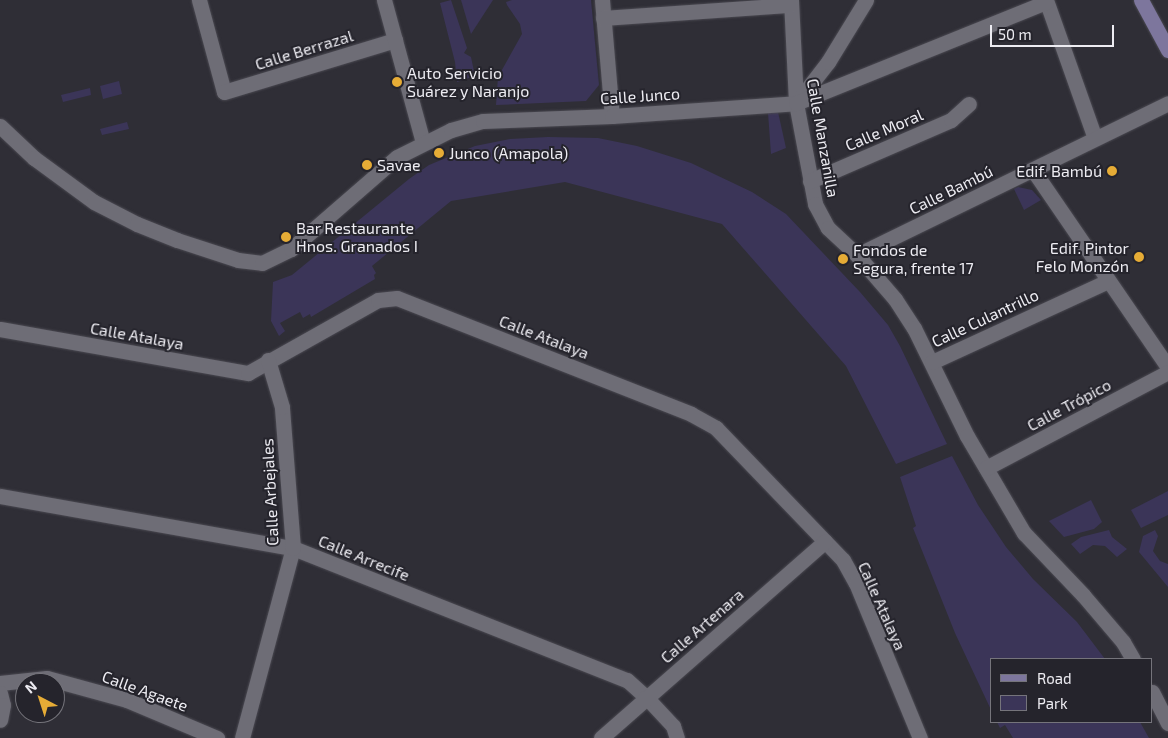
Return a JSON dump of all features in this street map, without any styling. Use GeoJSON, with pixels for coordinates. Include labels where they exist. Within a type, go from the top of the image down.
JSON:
{"type":"FeatureCollection","features":[{"type":"Feature","properties":{"kind":"street","name":"Calle Berrazal"},"geometry":{"type":"LineString","coordinates":[[199,0],[224,92],[395,40]]}},
{"type":"Feature","properties":{"kind":"street"},"geometry":{"type":"LineString","coordinates":[[384,0],[423,143]]}},
{"type":"Feature","properties":{"kind":"street"},"geometry":{"type":"LineString","coordinates":[[602,0],[612,116]]}},
{"type":"Feature","properties":{"kind":"street"},"geometry":{"type":"LineString","coordinates":[[796,103],[828,62],[866,0]]}},
{"type":"Feature","properties":{"kind":"street"},"geometry":{"type":"LineString","coordinates":[[1141,0],[1168,50]]}},
{"type":"Feature","properties":{"kind":"street"},"geometry":{"type":"LineString","coordinates":[[1046,1],[1096,138]]}},
{"type":"Feature","properties":{"kind":"street","name":"Calle Junco"},"geometry":{"type":"LineString","coordinates":[[0,126],[34,158],[94,202],[137,224],[177,240],[238,260],[262,263],[291,249],[396,156],[451,130],[483,121],[612,116],[796,103],[1046,1]]}},
{"type":"Feature","properties":{"kind":"street"},"geometry":{"type":"LineString","coordinates":[[603,18],[791,2]]}},
{"type":"Feature","properties":{"kind":"street","name":"Calle Manzanilla"},"geometry":{"type":"LineString","coordinates":[[791,2],[796,103],[815,204],[828,228],[856,255],[895,299],[914,328],[967,436],[1024,533],[1083,595],[1123,642],[1132,658]]}},
{"type":"Feature","properties":{"kind":"street","name":"Calle Bambú"},"geometry":{"type":"LineString","coordinates":[[856,255],[1168,103]]}},
{"type":"Feature","properties":{"kind":"street","name":"Calle Moral"},"geometry":{"type":"LineString","coordinates":[[810,181],[951,120],[969,104]]}},
{"type":"Feature","properties":{"kind":"street"},"geometry":{"type":"LineString","coordinates":[[1033,170],[1168,367]]}},
{"type":"Feature","properties":{"kind":"street","name":"Calle Culantrillo"},"geometry":{"type":"LineString","coordinates":[[932,362],[1108,281]]}},
{"type":"Feature","properties":{"kind":"street","name":"Calle Atalaya"},"geometry":{"type":"LineString","coordinates":[[0,329],[248,373],[268,360],[378,300],[397,298],[691,414],[716,428],[842,560],[856,583],[920,738]]}},
{"type":"Feature","properties":{"kind":"street","name":"Calle Arbejales"},"geometry":{"type":"LineString","coordinates":[[242,738],[293,548],[282,407],[268,360]]}},
{"type":"Feature","properties":{"kind":"street","name":"Calle Trópico"},"geometry":{"type":"LineString","coordinates":[[986,468],[1168,372]]}},
{"type":"Feature","properties":{"kind":"street","name":"Calle Arrecife"},"geometry":{"type":"LineString","coordinates":[[0,496],[293,548],[627,680],[673,726],[678,738]]}},
{"type":"Feature","properties":{"kind":"street","name":"Calle Artenara"},"geometry":{"type":"LineString","coordinates":[[601,738],[825,541]]}},
{"type":"Feature","properties":{"kind":"street","name":"Calle Agaete"},"geometry":{"type":"LineString","coordinates":[[0,683],[47,678],[127,700],[217,738]]}},
{"type":"Feature","properties":{"kind":"street"},"geometry":{"type":"LineString","coordinates":[[0,693],[3,705],[0,720]]}},
{"type":"Feature","properties":{"kind":"street"},"geometry":{"type":"LineString","coordinates":[[1158,693],[1168,723]]}},
{"type":"Feature","properties":{"kind":"green space"},"geometry":{"type":"Polygon","coordinates":[[[451,0],[467,48],[464,53],[471,57],[475,76],[457,82],[455,62],[440,3],[451,0]]]}},
{"type":"Feature","properties":{"kind":"green space"},"geometry":{"type":"Polygon","coordinates":[[[461,0],[493,0],[471,34],[461,0]]]}},
{"type":"Feature","properties":{"kind":"green space"},"geometry":{"type":"Polygon","coordinates":[[[512,0],[591,0],[599,85],[586,101],[496,105],[498,77],[522,34],[520,24],[506,2],[512,0]]]}},
{"type":"Feature","properties":{"kind":"green space"},"geometry":{"type":"Polygon","coordinates":[[[119,81],[122,94],[103,99],[100,86],[119,81]]]}},
{"type":"Feature","properties":{"kind":"green space"},"geometry":{"type":"Polygon","coordinates":[[[90,88],[91,95],[63,102],[61,95],[90,88]]]}},
{"type":"Feature","properties":{"kind":"green space"},"geometry":{"type":"Polygon","coordinates":[[[778,112],[786,148],[771,154],[768,113],[778,112]]]}},
{"type":"Feature","properties":{"kind":"green space"},"geometry":{"type":"Polygon","coordinates":[[[127,122],[129,129],[102,135],[100,129],[127,122]]]}},
{"type":"Feature","properties":{"kind":"green space"},"geometry":{"type":"Polygon","coordinates":[[[548,137],[598,138],[637,146],[691,163],[752,192],[786,214],[860,292],[888,325],[947,444],[896,464],[846,366],[722,224],[565,182],[451,201],[372,266],[376,273],[374,275],[375,279],[311,317],[310,314],[303,318],[300,312],[280,323],[285,331],[279,336],[271,321],[273,282],[292,275],[409,179],[429,165],[475,146],[510,139],[548,137]]]}},
{"type":"Feature","properties":{"kind":"green space"},"geometry":{"type":"Polygon","coordinates":[[[1018,187],[1032,190],[1041,200],[1024,210],[1014,189],[1018,187]]]}},
{"type":"Feature","properties":{"kind":"green space"},"geometry":{"type":"Polygon","coordinates":[[[952,456],[978,505],[1006,547],[1033,579],[1077,622],[1104,658],[990,658],[990,708],[955,633],[913,528],[916,526],[900,477],[952,456]]]}},
{"type":"Feature","properties":{"kind":"green space"},"geometry":{"type":"Polygon","coordinates":[[[1168,491],[1168,515],[1141,528],[1131,510],[1168,491]]]}},
{"type":"Feature","properties":{"kind":"green space"},"geometry":{"type":"Polygon","coordinates":[[[1091,500],[1102,522],[1094,529],[1064,537],[1049,521],[1091,500]]]}},
{"type":"Feature","properties":{"kind":"green space"},"geometry":{"type":"Polygon","coordinates":[[[1109,530],[1112,537],[1127,549],[1117,557],[1105,546],[1093,545],[1080,554],[1071,544],[1081,537],[1109,530]]]}},
{"type":"Feature","properties":{"kind":"green space"},"geometry":{"type":"Polygon","coordinates":[[[1155,530],[1158,536],[1153,551],[1160,561],[1168,564],[1168,587],[1139,552],[1143,536],[1155,530]]]}},
{"type":"Feature","properties":{"kind":"green space"},"geometry":{"type":"Polygon","coordinates":[[[998,723],[1141,723],[1149,738],[1013,738],[1005,725],[1000,728],[998,723]]]}},
{"type":"Feature","properties":{"kind":"place","name":"Auto Servicio Suárez y Naranjo"},"geometry":{"type":"Point","coordinates":[397,82]}},
{"type":"Feature","properties":{"kind":"place","name":"Junco (Amapola)"},"geometry":{"type":"Point","coordinates":[439,153]}},
{"type":"Feature","properties":{"kind":"place","name":"Savae"},"geometry":{"type":"Point","coordinates":[367,165]}},
{"type":"Feature","properties":{"kind":"place","name":"Edif. Bambú"},"geometry":{"type":"Point","coordinates":[1112,171]}},
{"type":"Feature","properties":{"kind":"place","name":"Bar Restaurante Hnos. Granados I"},"geometry":{"type":"Point","coordinates":[286,237]}},
{"type":"Feature","properties":{"kind":"place","name":"Edif. Pintor Felo Monzón"},"geometry":{"type":"Point","coordinates":[1139,257]}},
{"type":"Feature","properties":{"kind":"place","name":"Fondos de Segura, frente 17"},"geometry":{"type":"Point","coordinates":[843,259]}}]}
